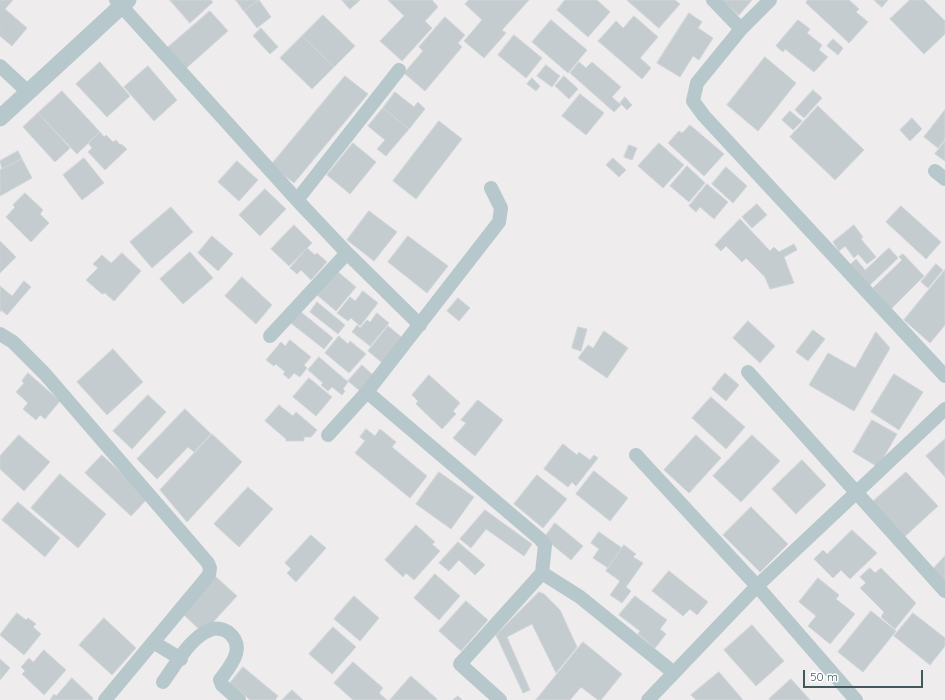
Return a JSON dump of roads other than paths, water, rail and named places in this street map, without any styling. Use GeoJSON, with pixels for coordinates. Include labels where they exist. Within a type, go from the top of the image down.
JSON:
{"type":"FeatureCollection","features":[{"type":"Feature","properties":{"kind":"street"},"geometry":{"type":"LineString","coordinates":[[713,0],[741,29]]}},
{"type":"Feature","properties":{"kind":"street"},"geometry":{"type":"LineString","coordinates":[[770,0],[741,29],[697,83],[693,101],[704,116],[945,376]]}},
{"type":"Feature","properties":{"kind":"street"},"geometry":{"type":"LineString","coordinates":[[0,118],[122,2],[297,200],[347,253],[420,325]]}},
{"type":"Feature","properties":{"kind":"street"},"geometry":{"type":"LineString","coordinates":[[0,66],[28,92]]}},
{"type":"Feature","properties":{"kind":"street"},"geometry":{"type":"LineString","coordinates":[[297,200],[398,70]]}},
{"type":"Feature","properties":{"kind":"street"},"geometry":{"type":"LineString","coordinates":[[328,435],[367,392],[499,222],[501,208],[491,188]]}},
{"type":"Feature","properties":{"kind":"street"},"geometry":{"type":"LineString","coordinates":[[270,336],[347,253]]}},
{"type":"Feature","properties":{"kind":"street"},"geometry":{"type":"LineString","coordinates":[[0,334],[13,342],[45,374],[209,565],[209,575],[105,700]]}},
{"type":"Feature","properties":{"kind":"street"},"geometry":{"type":"LineString","coordinates":[[748,372],[945,591]]}},
{"type":"Feature","properties":{"kind":"street"},"geometry":{"type":"LineString","coordinates":[[367,392],[540,539],[545,546],[542,573],[460,664],[500,700]]}},
{"type":"Feature","properties":{"kind":"street"},"geometry":{"type":"LineString","coordinates":[[648,700],[757,586],[945,409]]}},
{"type":"Feature","properties":{"kind":"street"},"geometry":{"type":"LineString","coordinates":[[636,455],[757,586],[856,700]]}},
{"type":"Feature","properties":{"kind":"street"},"geometry":{"type":"LineString","coordinates":[[542,573],[564,585],[580,597],[674,673]]}},
{"type":"Feature","properties":{"kind":"street"},"geometry":{"type":"LineString","coordinates":[[163,682],[196,639],[210,629],[219,628],[227,632],[236,643],[238,649],[235,658],[220,680],[239,700]]}},
{"type":"Feature","properties":{"kind":"street"},"geometry":{"type":"LineString","coordinates":[[153,642],[181,658]]}}]}
